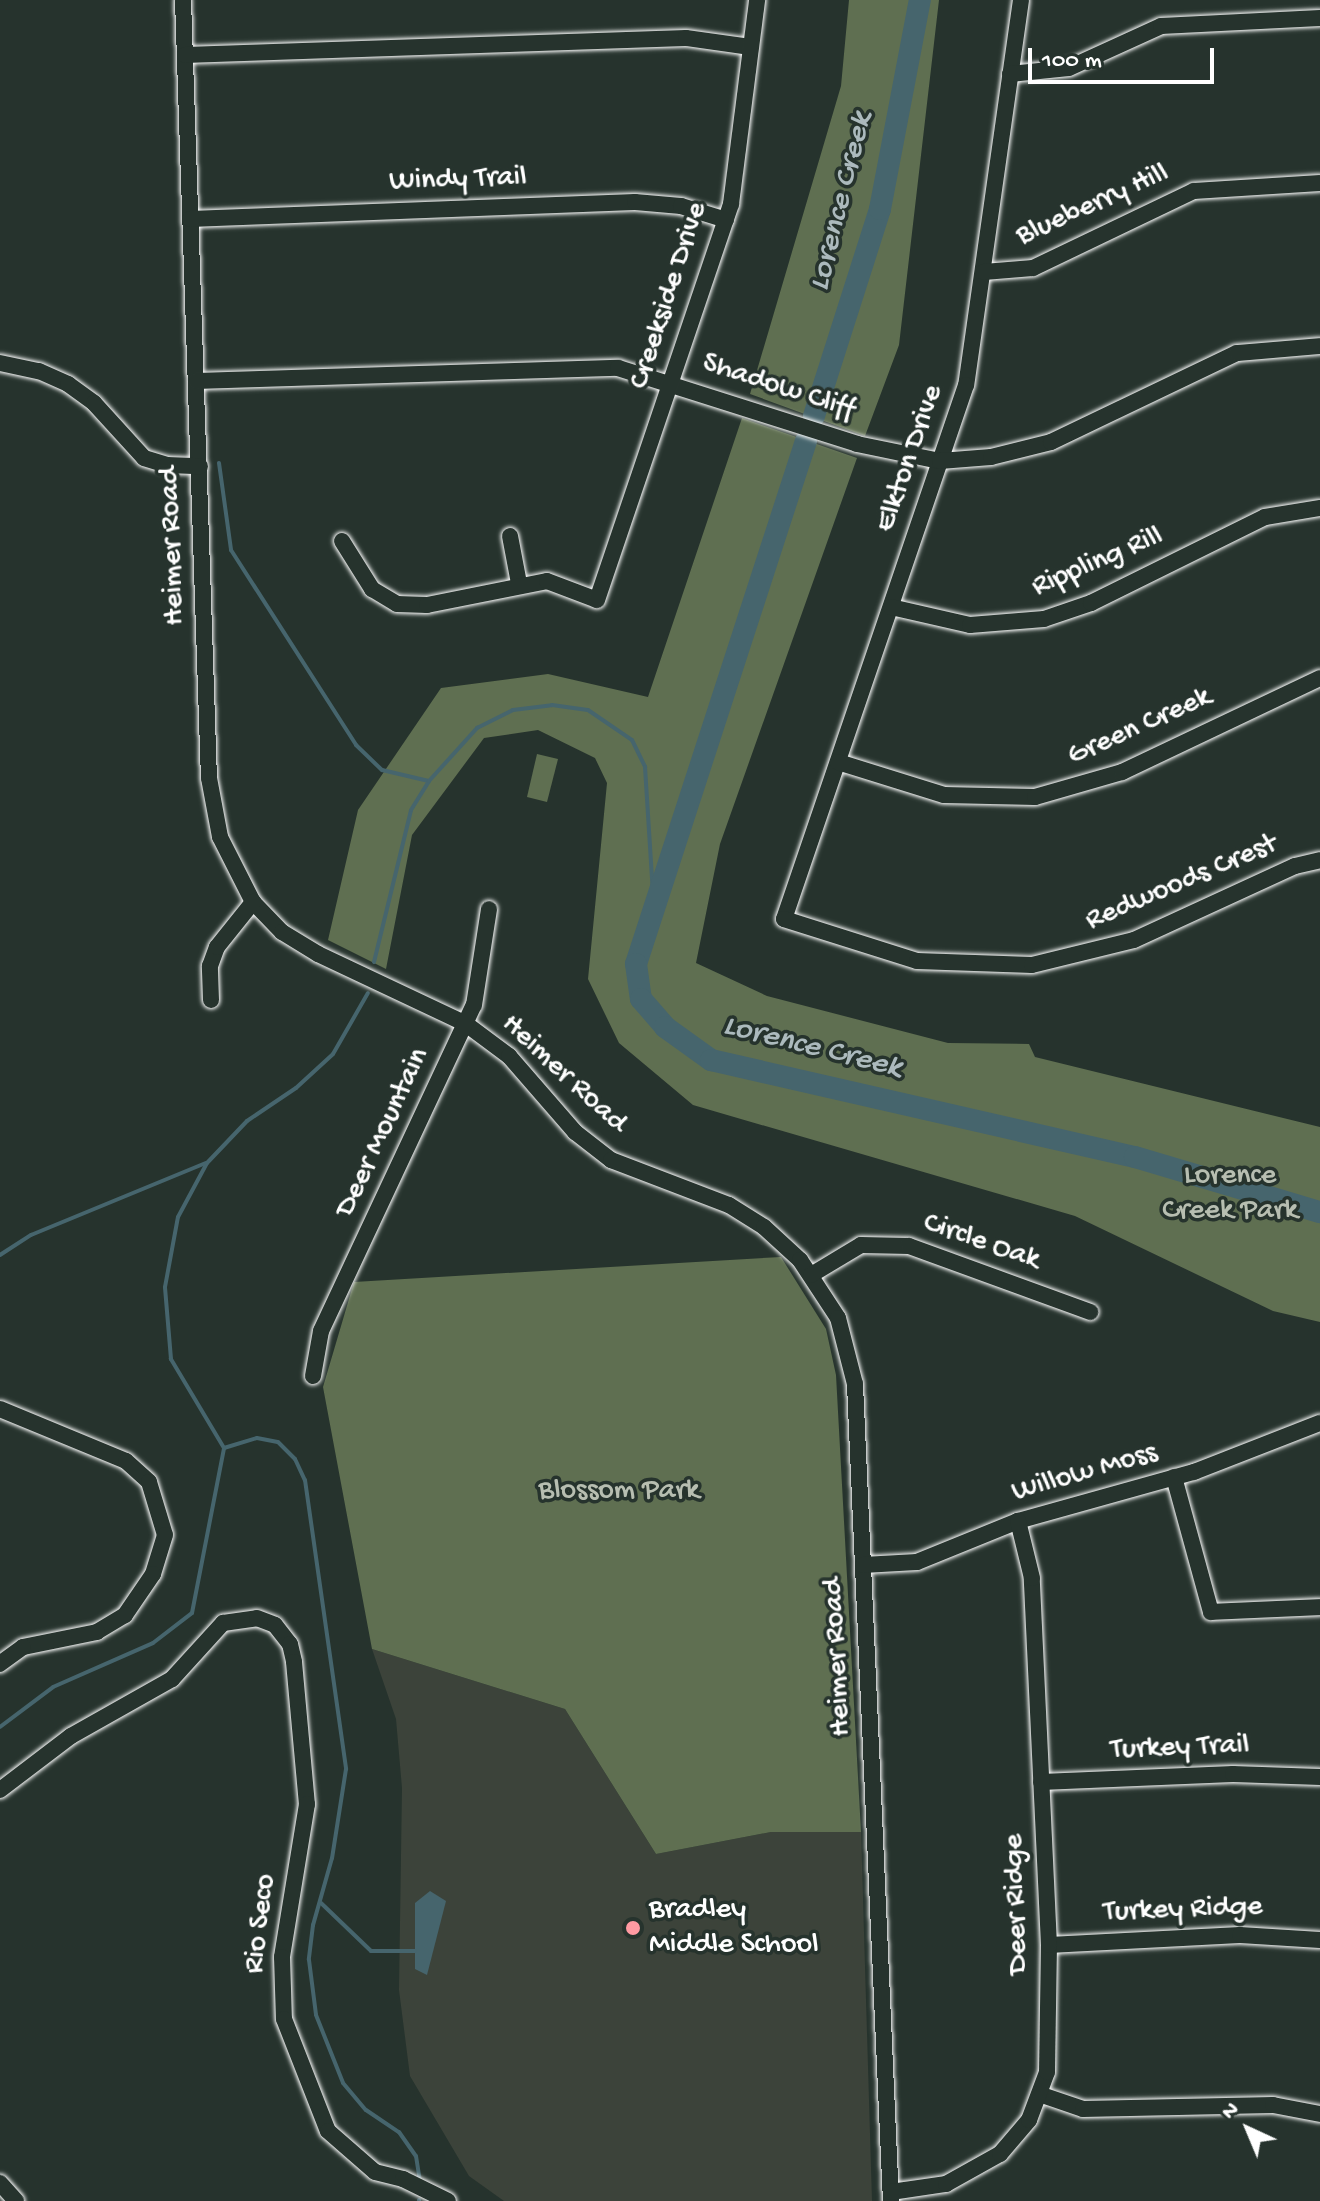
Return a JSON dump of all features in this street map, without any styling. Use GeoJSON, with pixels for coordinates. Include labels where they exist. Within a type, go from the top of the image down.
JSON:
{"type":"FeatureCollection","features":[{"type":"Feature","properties":{"kind":"street","name":"Heimer Road"},"geometry":{"type":"LineString","coordinates":[[183,0],[213,809],[226,853],[253,902],[282,932],[318,954],[466,1024],[509,1056],[575,1132],[602,1153],[644,1176],[729,1205],[775,1236],[811,1275],[838,1318],[855,1384],[891,2196]]}},
{"type":"Feature","properties":{"kind":"street","name":"Creekside Drive"},"geometry":{"type":"LineString","coordinates":[[519,583],[556,583],[597,600],[726,220],[757,0]]}},
{"type":"Feature","properties":{"kind":"street","name":"Elkton Drive"},"geometry":{"type":"LineString","coordinates":[[784,919],[940,461],[973,354],[1021,0]]}},
{"type":"Feature","properties":{"kind":"street"},"geometry":{"type":"LineString","coordinates":[[1010,74],[1069,68],[1161,26],[1320,18]]}},
{"type":"Feature","properties":{"kind":"street"},"geometry":{"type":"LineString","coordinates":[[185,55],[686,38],[750,47]]}},
{"type":"Feature","properties":{"kind":"street","name":"Blueberry Hill"},"geometry":{"type":"LineString","coordinates":[[984,272],[1033,268],[1194,191],[1320,183]]}},
{"type":"Feature","properties":{"kind":"street","name":"Windy Trail"},"geometry":{"type":"LineString","coordinates":[[190,219],[635,202],[681,206],[726,220]]}},
{"type":"Feature","properties":{"kind":"street","name":"Shadow Cliff"},"geometry":{"type":"LineString","coordinates":[[196,381],[606,368],[671,382],[857,444],[940,461],[991,457],[1051,442],[1237,353],[1320,346]]}},
{"type":"Feature","properties":{"kind":"street"},"geometry":{"type":"LineString","coordinates":[[0,363],[39,371],[68,384],[94,403],[144,458],[200,466]]}},
{"type":"Feature","properties":{"kind":"street","name":"Rippling Rill"},"geometry":{"type":"LineString","coordinates":[[891,607],[970,625],[1044,619],[1091,603],[1265,517],[1320,508]]}},
{"type":"Feature","properties":{"kind":"street"},"geometry":{"type":"LineString","coordinates":[[342,541],[372,589],[397,604],[427,605],[519,583],[510,536]]}},
{"type":"Feature","properties":{"kind":"street","name":"Green Creek"},"geometry":{"type":"LineString","coordinates":[[838,762],[944,795],[1035,797],[1122,772],[1320,678]]}},
{"type":"Feature","properties":{"kind":"street","name":"Redwoods Crest"},"geometry":{"type":"LineString","coordinates":[[784,919],[917,961],[1032,965],[1134,940],[1295,866],[1320,860]]}},
{"type":"Feature","properties":{"kind":"street"},"geometry":{"type":"LineString","coordinates":[[211,1000],[210,966],[217,947],[253,902]]}},
{"type":"Feature","properties":{"kind":"street","name":"Deer Mountain"},"geometry":{"type":"LineString","coordinates":[[313,1376],[321,1331],[474,1005],[489,909]]}},
{"type":"Feature","properties":{"kind":"street","name":"Circle Oak"},"geometry":{"type":"LineString","coordinates":[[811,1275],[861,1245],[909,1246],[1090,1312]]}},
{"type":"Feature","properties":{"kind":"street"},"geometry":{"type":"LineString","coordinates":[[0,1409],[126,1461],[149,1482],[165,1535],[153,1574],[137,1601],[97,1632],[23,1647],[0,1664]]}},
{"type":"Feature","properties":{"kind":"street","name":"Willow Moss"},"geometry":{"type":"LineString","coordinates":[[863,1565],[917,1562],[1018,1521],[1174,1477],[1320,1423]]}},
{"type":"Feature","properties":{"kind":"street"},"geometry":{"type":"LineString","coordinates":[[1174,1477],[1211,1612],[1320,1607]]}},
{"type":"Feature","properties":{"kind":"street","name":"Deer Ridge"},"geometry":{"type":"LineString","coordinates":[[891,2196],[946,2184],[987,2164],[1021,2132],[1042,2095],[1049,2058],[1049,1945],[1032,1578],[1018,1521]]}},
{"type":"Feature","properties":{"kind":"street","name":"Rio Seco"},"geometry":{"type":"LineString","coordinates":[[0,1790],[71,1736],[172,1679],[232,1619],[257,1618],[275,1625],[290,1644],[294,1662],[307,1804],[282,1989],[284,2019],[319,2115],[359,2162],[448,2201]]}},
{"type":"Feature","properties":{"kind":"street","name":"Turkey Trail"},"geometry":{"type":"LineString","coordinates":[[1041,1782],[1233,1774],[1320,1777]]}},
{"type":"Feature","properties":{"kind":"street","name":"Turkey Ridge"},"geometry":{"type":"LineString","coordinates":[[1049,1945],[1240,1935],[1320,1940]]}},
{"type":"Feature","properties":{"kind":"street"},"geometry":{"type":"LineString","coordinates":[[1042,2095],[1083,2109],[1273,2105],[1320,2114]]}},
{"type":"Feature","properties":{"kind":"street"},"geometry":{"type":"LineString","coordinates":[[0,2183],[16,2201]]}},
{"type":"Feature","properties":{"kind":"shaded area","name":"Bradley Middle School"},"geometry":{"type":"Polygon","coordinates":[[[372,1649],[565,1709],[656,1854],[771,1832],[861,1832],[872,2201],[504,2201],[469,2176],[410,2076],[399,1990],[402,1788],[396,1719],[372,1649]]]}},
{"type":"Feature","properties":{"kind":"green space"},"geometry":{"type":"Polygon","coordinates":[[[849,0],[939,0],[899,345],[865,436],[750,394],[841,86],[849,0]]]}},
{"type":"Feature","properties":{"kind":"green space","name":"Lorence Creek Park"},"geometry":{"type":"Polygon","coordinates":[[[742,418],[857,458],[720,844],[696,963],[767,996],[948,1043],[1029,1044],[1035,1057],[1320,1127],[1320,1322],[1273,1311],[1075,1216],[693,1105],[619,1043],[588,979],[607,783],[595,758],[538,730],[484,738],[412,835],[386,969],[328,940],[358,810],[441,688],[548,674],[648,697],[742,418]]]}},
{"type":"Feature","properties":{"kind":"green space"},"geometry":{"type":"Polygon","coordinates":[[[537,754],[558,759],[547,802],[527,797],[537,754]]]}},
{"type":"Feature","properties":{"kind":"green space","name":"Blossom Park"},"geometry":{"type":"Polygon","coordinates":[[[781,1257],[826,1329],[836,1375],[861,1832],[771,1832],[656,1854],[565,1709],[372,1649],[323,1387],[354,1282],[781,1257]]]}},
{"type":"Feature","properties":{"kind":"water"},"geometry":{"type":"Polygon","coordinates":[[[430,1891],[446,1901],[427,1975],[415,1969],[415,1903],[430,1891]]]}},
{"type":"Feature","properties":{"kind":"waterway","name":"Lorence Creek"},"geometry":{"type":"LineString","coordinates":[[814,416],[880,209],[920,0]]}},
{"type":"Feature","properties":{"kind":"waterway","name":"Lorence Creek"},"geometry":{"type":"LineString","coordinates":[[806,441],[636,964],[641,999],[665,1027],[711,1060],[1135,1157],[1320,1212]]}},
{"type":"Feature","properties":{"kind":"waterway"},"geometry":{"type":"LineString","coordinates":[[219,463],[231,550],[356,745],[382,770],[429,781]]}},
{"type":"Feature","properties":{"kind":"waterway"},"geometry":{"type":"LineString","coordinates":[[374,962],[411,810],[429,781],[477,728],[513,710],[552,705],[588,710],[632,740],[645,767],[654,909]]}},
{"type":"Feature","properties":{"kind":"waterway"},"geometry":{"type":"LineString","coordinates":[[0,1727],[53,1687],[153,1643],[192,1613],[224,1448],[171,1359],[165,1287],[178,1217],[207,1163],[247,1121],[296,1088],[333,1054],[368,993]]}},
{"type":"Feature","properties":{"kind":"waterway"},"geometry":{"type":"LineString","coordinates":[[0,1255],[31,1235],[206,1163]]}},
{"type":"Feature","properties":{"kind":"waterway"},"geometry":{"type":"LineString","coordinates":[[224,1448],[257,1438],[278,1442],[295,1459],[305,1480],[346,1769],[332,1858],[313,1925],[309,1960],[316,2015],[343,2083],[366,2110],[399,2132],[416,2156],[420,2180]]}},
{"type":"Feature","properties":{"kind":"waterway"},"geometry":{"type":"LineString","coordinates":[[321,1903],[371,1951],[415,1951]]}},
{"type":"Feature","properties":{"kind":"place","name":"Bradley Middle School"},"geometry":{"type":"Point","coordinates":[633,1928]}}]}
